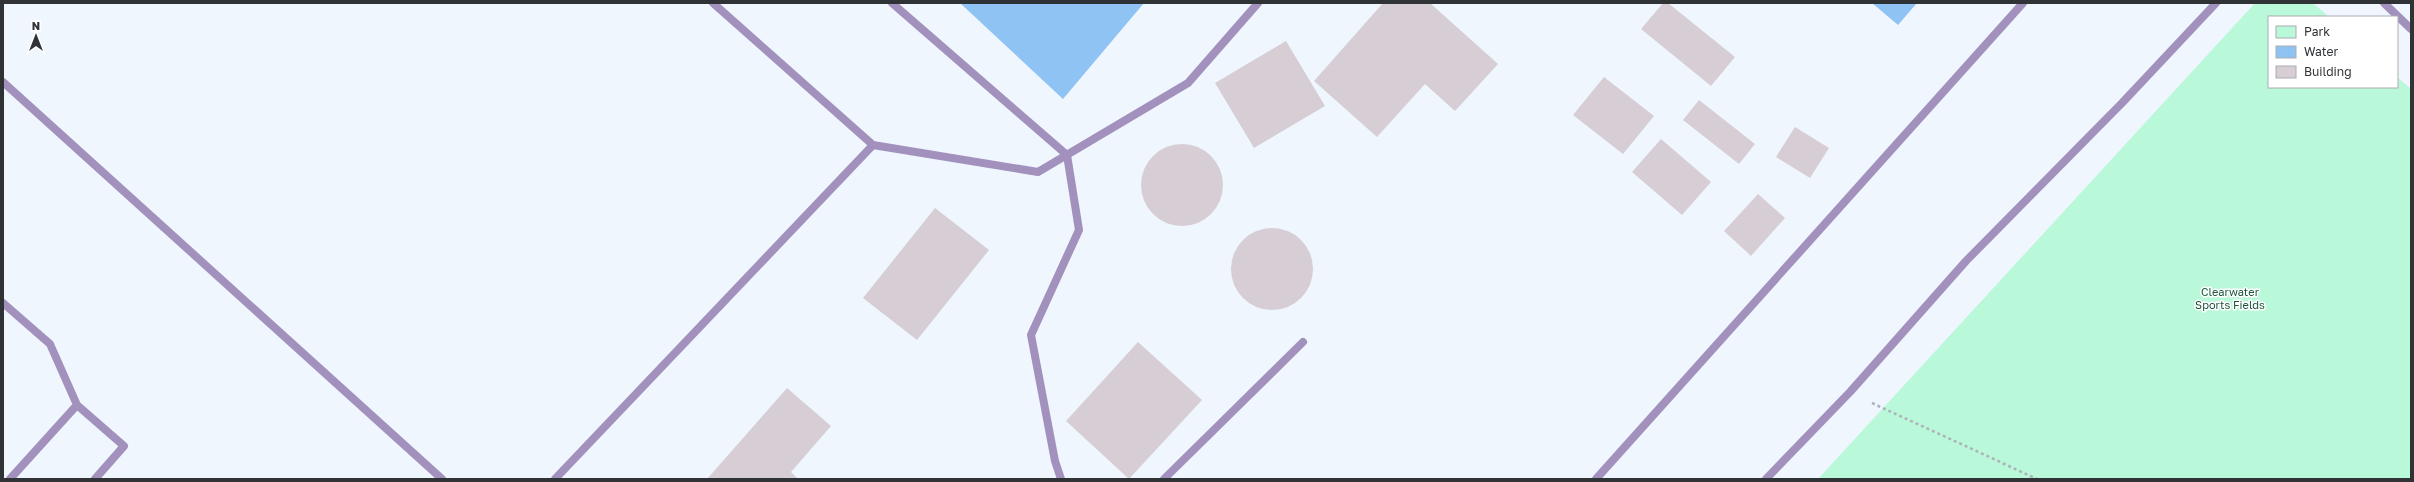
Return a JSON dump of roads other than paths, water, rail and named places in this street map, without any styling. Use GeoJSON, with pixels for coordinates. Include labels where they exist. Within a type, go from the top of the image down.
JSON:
{"type":"FeatureCollection","features":[{"type":"Feature","properties":{"kind":"lane"},"geometry":{"type":"LineString","coordinates":[[713,3],[873,145],[1038,172],[1188,83],[1258,3]]}},
{"type":"Feature","properties":{"kind":"lane"},"geometry":{"type":"LineString","coordinates":[[892,3],[1067,155],[1079,230],[1030,335],[1055,461],[1061,479]]}},
{"type":"Feature","properties":{"kind":"lane"},"geometry":{"type":"LineString","coordinates":[[1596,479],[2023,3]]}},
{"type":"Feature","properties":{"kind":"lane"},"geometry":{"type":"LineString","coordinates":[[1766,479],[1850,392],[1966,261],[2122,103],[2216,3]]}},
{"type":"Feature","properties":{"kind":"lane"},"geometry":{"type":"LineString","coordinates":[[2384,3],[2398,16]]}},
{"type":"Feature","properties":{"kind":"lane"},"geometry":{"type":"LineString","coordinates":[[2398,16],[2411,29]]}},
{"type":"Feature","properties":{"kind":"lane"},"geometry":{"type":"LineString","coordinates":[[3,82],[442,479]]}},
{"type":"Feature","properties":{"kind":"lane"},"geometry":{"type":"LineString","coordinates":[[555,479],[873,145]]}},
{"type":"Feature","properties":{"kind":"lane"},"geometry":{"type":"LineString","coordinates":[[3,303],[50,344],[77,404],[124,446],[95,479]]}},
{"type":"Feature","properties":{"kind":"lane"},"geometry":{"type":"LineString","coordinates":[[1164,479],[1303,342]]}},
{"type":"Feature","properties":{"kind":"lane"},"geometry":{"type":"LineString","coordinates":[[10,479],[77,404]]}},
{"type":"Feature","properties":{"kind":"water"},"geometry":{"type":"Polygon","coordinates":[[[960,3],[1144,3],[1063,99],[960,3]]]}},
{"type":"Feature","properties":{"kind":"water"},"geometry":{"type":"Polygon","coordinates":[[[1872,3],[1917,3],[1898,25],[1872,3]]]}},
{"type":"Feature","properties":{"kind":"park label","name":"Clearwater Sports Fields"},"geometry":{"type":"Point","coordinates":[2230,298]}}]}
